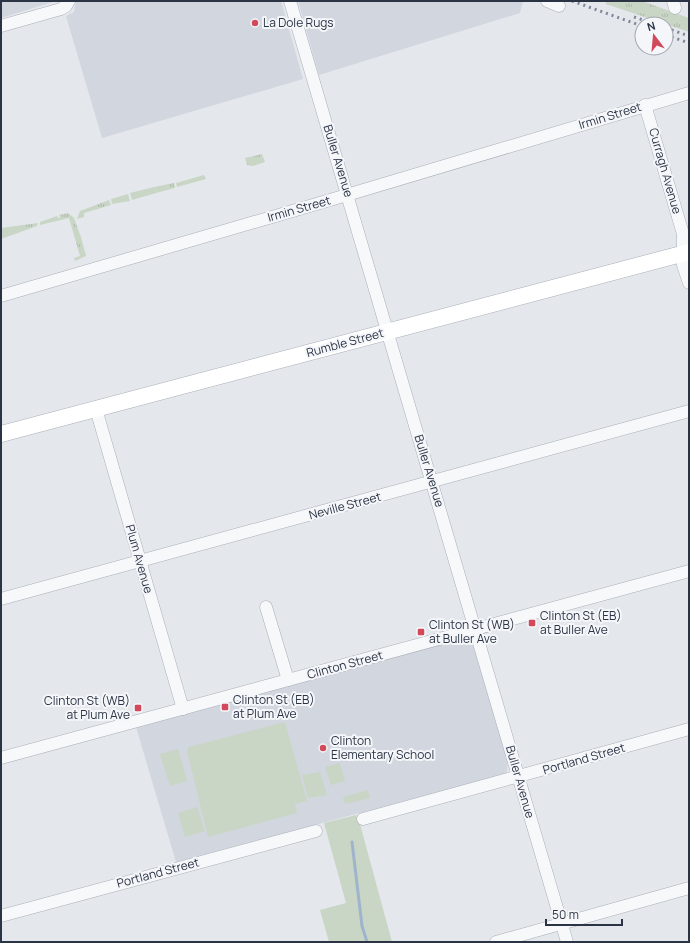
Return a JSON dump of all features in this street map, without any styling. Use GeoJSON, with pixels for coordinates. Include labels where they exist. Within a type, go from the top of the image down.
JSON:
{"type":"FeatureCollection","features":[{"type":"Feature","properties":{"kind":"street","name":"Buller Avenue"},"geometry":{"type":"LineString","coordinates":[[290,1],[387,332],[433,482],[567,942]]}},
{"type":"Feature","properties":{"kind":"street"},"geometry":{"type":"LineString","coordinates":[[547,1],[559,6]]}},
{"type":"Feature","properties":{"kind":"street"},"geometry":{"type":"LineString","coordinates":[[1,26],[61,9],[69,2]]}},
{"type":"Feature","properties":{"kind":"street","name":"Irmin Street"},"geometry":{"type":"LineString","coordinates":[[1,296],[348,195],[689,92]]}},
{"type":"Feature","properties":{"kind":"street","name":"Curragh Avenue"},"geometry":{"type":"LineString","coordinates":[[645,105],[683,234],[686,252],[683,265],[689,283]]}},
{"type":"Feature","properties":{"kind":"street","name":"Rumble Street"},"geometry":{"type":"LineString","coordinates":[[1,434],[686,252]]}},
{"type":"Feature","properties":{"kind":"street","name":"Plum Avenue"},"geometry":{"type":"LineString","coordinates":[[96,409],[183,709]]}},
{"type":"Feature","properties":{"kind":"street","name":"Neville Street"},"geometry":{"type":"LineString","coordinates":[[1,599],[689,411]]}},
{"type":"Feature","properties":{"kind":"street","name":"Clinton Street"},"geometry":{"type":"LineString","coordinates":[[1,758],[689,571]]}},
{"type":"Feature","properties":{"kind":"street"},"geometry":{"type":"LineString","coordinates":[[266,607],[288,680]]}},
{"type":"Feature","properties":{"kind":"street","name":"Portland Street"},"geometry":{"type":"LineString","coordinates":[[363,819],[689,730]]}},
{"type":"Feature","properties":{"kind":"street","name":"Portland Street"},"geometry":{"type":"LineString","coordinates":[[1,916],[316,831]]}},
{"type":"Feature","properties":{"kind":"street"},"geometry":{"type":"LineString","coordinates":[[496,942],[689,888]]}},
{"type":"Feature","properties":{"kind":"shaded area"},"geometry":{"type":"Polygon","coordinates":[[[1,1],[56,1],[1,18],[1,1]]]}},
{"type":"Feature","properties":{"kind":"shaded area"},"geometry":{"type":"Polygon","coordinates":[[[76,1],[281,1],[303,79],[102,138],[66,16],[74,12],[76,1]]]}},
{"type":"Feature","properties":{"kind":"shaded area"},"geometry":{"type":"Polygon","coordinates":[[[298,1],[523,1],[520,13],[319,75],[298,1]]]}},
{"type":"Feature","properties":{"kind":"shaded area","name":"Clinton Elementary School"},"geometry":{"type":"Polygon","coordinates":[[[462,639],[469,640],[473,645],[508,762],[507,771],[505,774],[176,862],[136,727],[462,639]]]}},
{"type":"Feature","properties":{"kind":"green space"},"geometry":{"type":"Polygon","coordinates":[[[606,1],[642,1],[689,18],[689,32],[674,27],[674,16],[642,16],[606,4],[606,1]]]}},
{"type":"Feature","properties":{"kind":"green space"},"geometry":{"type":"Polygon","coordinates":[[[262,154],[265,162],[253,166],[247,165],[245,158],[262,154]]]}},
{"type":"Feature","properties":{"kind":"green space"},"geometry":{"type":"Polygon","coordinates":[[[204,175],[206,179],[177,187],[176,183],[204,175]]]}},
{"type":"Feature","properties":{"kind":"green space"},"geometry":{"type":"Polygon","coordinates":[[[174,183],[175,188],[156,193],[154,187],[174,183]]]}},
{"type":"Feature","properties":{"kind":"green space"},"geometry":{"type":"Polygon","coordinates":[[[154,187],[156,193],[132,200],[130,193],[154,187]]]}},
{"type":"Feature","properties":{"kind":"green space"},"geometry":{"type":"Polygon","coordinates":[[[128,194],[130,201],[112,204],[111,199],[128,194]]]}},
{"type":"Feature","properties":{"kind":"green space"},"geometry":{"type":"Polygon","coordinates":[[[109,200],[111,205],[84,213],[84,217],[77,219],[80,211],[109,200]]]}},
{"type":"Feature","properties":{"kind":"green space"},"geometry":{"type":"Polygon","coordinates":[[[68,213],[74,218],[86,256],[75,261],[74,258],[80,256],[69,218],[40,225],[40,222],[57,216],[60,218],[59,215],[68,213]]]}},
{"type":"Feature","properties":{"kind":"green space"},"geometry":{"type":"Polygon","coordinates":[[[38,223],[37,226],[1,239],[1,228],[38,223]]]}},
{"type":"Feature","properties":{"kind":"green space"},"geometry":{"type":"Polygon","coordinates":[[[285,722],[307,801],[295,804],[297,813],[208,837],[187,751],[189,747],[285,722]]]}},
{"type":"Feature","properties":{"kind":"green space"},"geometry":{"type":"Polygon","coordinates":[[[178,749],[187,781],[170,786],[160,754],[178,749]]]}},
{"type":"Feature","properties":{"kind":"green space"},"geometry":{"type":"Polygon","coordinates":[[[340,763],[345,781],[331,785],[325,767],[340,763]]]}},
{"type":"Feature","properties":{"kind":"green space"},"geometry":{"type":"Polygon","coordinates":[[[320,772],[327,795],[308,798],[302,775],[320,772]]]}},
{"type":"Feature","properties":{"kind":"green space"},"geometry":{"type":"Polygon","coordinates":[[[368,790],[370,798],[345,804],[343,797],[368,790]]]}},
{"type":"Feature","properties":{"kind":"green space"},"geometry":{"type":"Polygon","coordinates":[[[197,807],[205,831],[185,837],[178,813],[197,807]]]}},
{"type":"Feature","properties":{"kind":"green space"},"geometry":{"type":"Polygon","coordinates":[[[356,815],[360,824],[392,942],[329,942],[320,910],[346,903],[324,823],[356,815]]]}},
{"type":"Feature","properties":{"kind":"waterway"},"geometry":{"type":"LineString","coordinates":[[352,842],[362,926],[367,942]]}},
{"type":"Feature","properties":{"kind":"railway"},"geometry":{"type":"LineString","coordinates":[[572,1],[634,23]]}},
{"type":"Feature","properties":{"kind":"railway"},"geometry":{"type":"LineString","coordinates":[[674,31],[689,36]]}},
{"type":"Feature","properties":{"kind":"railway"},"geometry":{"type":"LineString","coordinates":[[674,38],[689,43]]}},
{"type":"Feature","properties":{"kind":"place","name":"La Dole Rugs"},"geometry":{"type":"Point","coordinates":[255,23]}},
{"type":"Feature","properties":{"kind":"place","name":"Clinton St (EB) at Buller Ave"},"geometry":{"type":"Point","coordinates":[532,623]}},
{"type":"Feature","properties":{"kind":"place","name":"Clinton St (WB) at Buller Ave"},"geometry":{"type":"Point","coordinates":[421,632]}},
{"type":"Feature","properties":{"kind":"place","name":"Clinton St (EB) at Plum Ave"},"geometry":{"type":"Point","coordinates":[225,707]}},
{"type":"Feature","properties":{"kind":"place","name":"Clinton St (WB) at Plum Ave"},"geometry":{"type":"Point","coordinates":[138,708]}},
{"type":"Feature","properties":{"kind":"place","name":"Clinton Elementary School"},"geometry":{"type":"Point","coordinates":[323,748]}}]}
